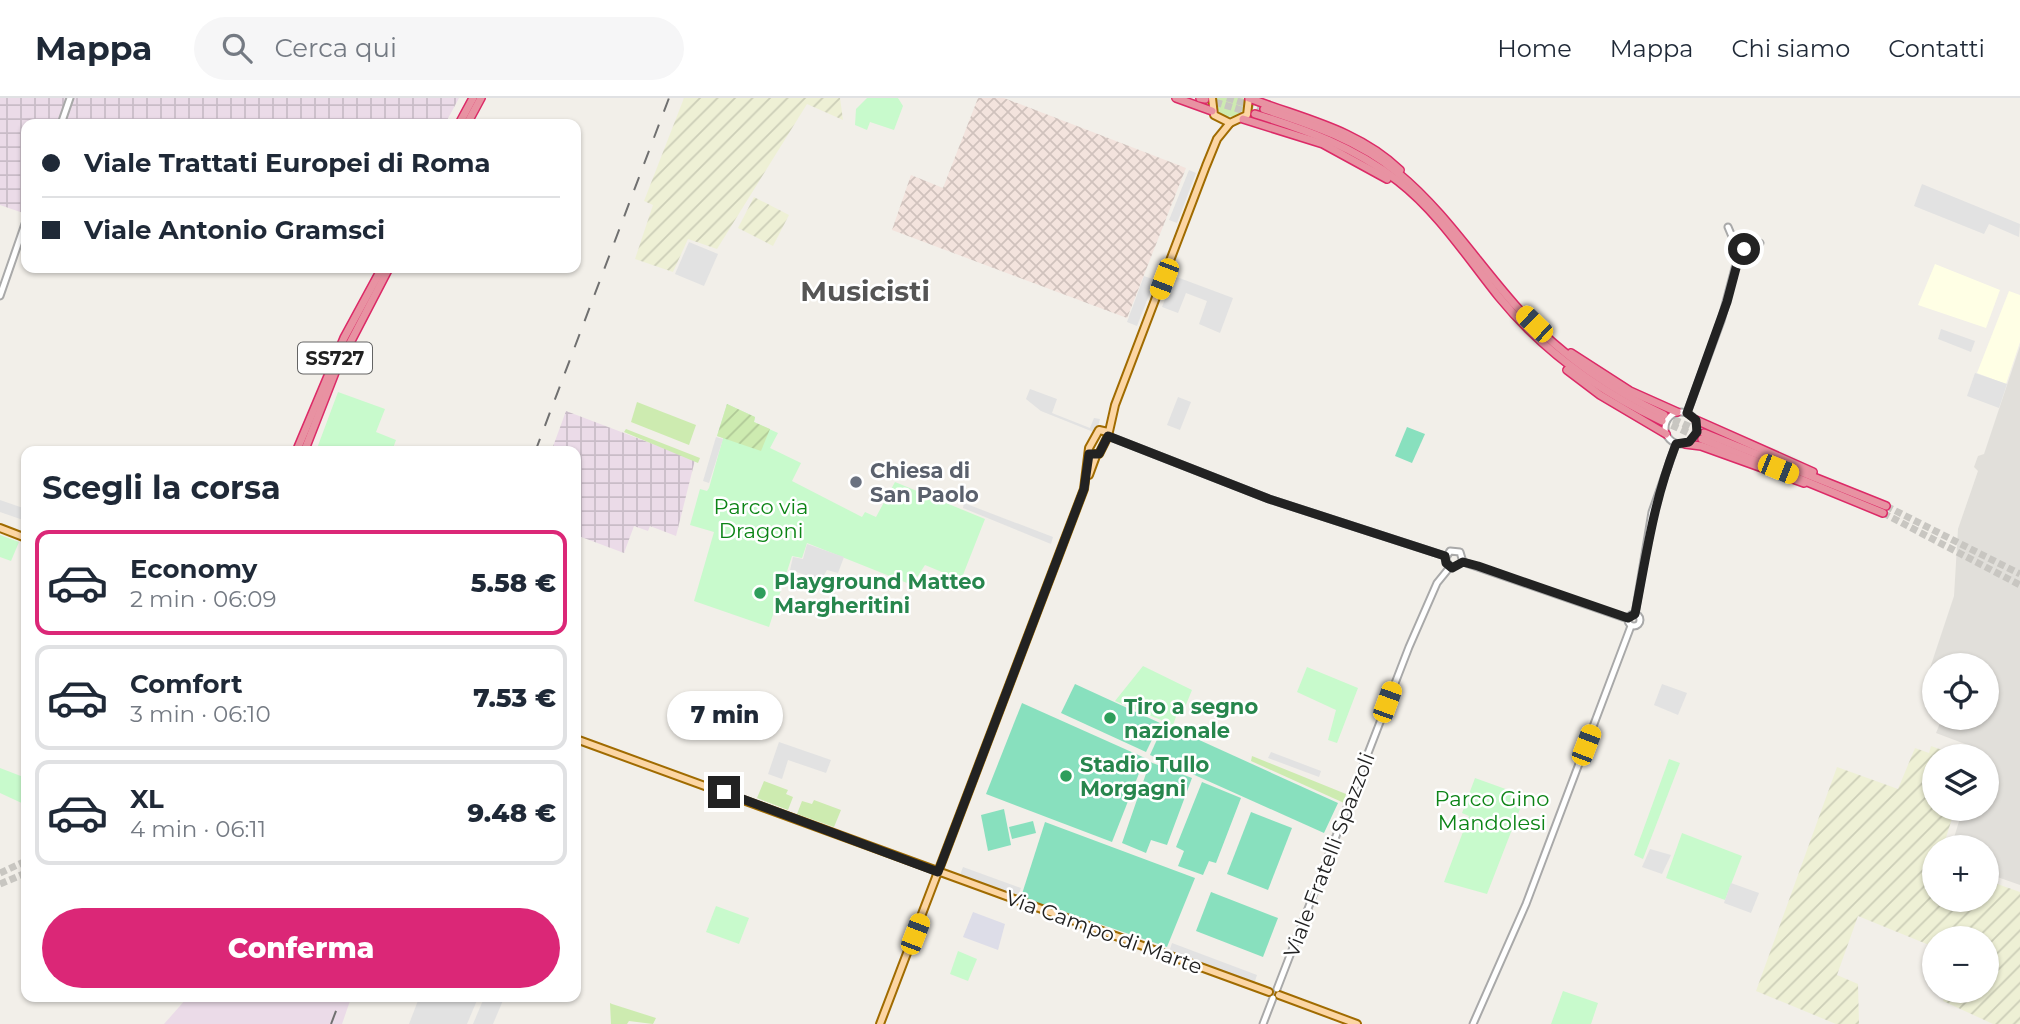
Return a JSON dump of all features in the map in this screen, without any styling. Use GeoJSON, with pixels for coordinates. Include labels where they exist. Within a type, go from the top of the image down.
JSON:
{"type":"FeatureCollection","features":[{"type":"Feature","properties":{"kind":"highway"},"geometry":{"type":"LineString","coordinates":[[462,119],[473,98]]}},
{"type":"Feature","properties":{"kind":"highway"},"geometry":{"type":"LineString","coordinates":[[470,119],[481,98]]}},
{"type":"Feature","properties":{"kind":"highway"},"geometry":{"type":"LineString","coordinates":[[1176,98],[1212,111]]}},
{"type":"Feature","properties":{"kind":"highway"},"geometry":{"type":"LineString","coordinates":[[1249,98],[1331,125],[1366,144],[1388,158],[1419,186],[1423,200]]}},
{"type":"Feature","properties":{"kind":"highway"},"geometry":{"type":"LineString","coordinates":[[1264,109],[1345,140],[1396,171],[1516,306],[1548,337],[1593,375],[1663,418],[1608,392],[1547,349]]}},
{"type":"Feature","properties":{"kind":"highway"},"geometry":{"type":"LineString","coordinates":[[1255,114],[1338,142],[1423,200],[1501,299],[1547,349],[1600,395],[1666,434]]}},
{"type":"Feature","properties":{"kind":"highway"},"geometry":{"type":"LineString","coordinates":[[1243,119],[1324,144],[1423,200]]}},
{"type":"Feature","properties":{"kind":"highway","name":"SS727"},"geometry":{"type":"LineString","coordinates":[[298,446],[335,358],[379,273]]}},
{"type":"Feature","properties":{"kind":"highway","name":"SS727"},"geometry":{"type":"LineString","coordinates":[[306,446],[337,370],[386,273]]}},
{"type":"Feature","properties":{"kind":"highway"},"geometry":{"type":"LineString","coordinates":[[1548,337],[1630,391],[1677,412]]}},
{"type":"Feature","properties":{"kind":"highway"},"geometry":{"type":"LineString","coordinates":[[1696,420],[1797,463],[1839,485],[1884,509],[1829,490],[1703,436],[1839,485]]}},
{"type":"Feature","properties":{"kind":"highway"},"geometry":{"type":"LineString","coordinates":[[1685,444],[1701,446],[1785,479],[1829,490]]}},
{"type":"Feature","properties":{"kind":"main road"},"geometry":{"type":"LineString","coordinates":[[1206,98],[1217,118],[1230,123]]}},
{"type":"Feature","properties":{"kind":"main road"},"geometry":{"type":"LineString","coordinates":[[880,1024],[1085,483],[1093,455],[1107,436],[1115,405],[1217,139],[1230,123],[1243,119],[1249,109],[1249,98]]}},
{"type":"Feature","properties":{"kind":"main road"},"geometry":{"type":"LineString","coordinates":[[1217,118],[1217,139]]}},
{"type":"Feature","properties":{"kind":"main road"},"geometry":{"type":"LineString","coordinates":[[1093,455],[1107,436]]}},
{"type":"Feature","properties":{"kind":"main road"},"geometry":{"type":"LineString","coordinates":[[0,528],[21,536]]}},
{"type":"Feature","properties":{"kind":"main road","name":"Via Campo di Marte"},"geometry":{"type":"LineString","coordinates":[[581,741],[1357,1024]]}},
{"type":"Feature","properties":{"kind":"street"},"geometry":{"type":"LineString","coordinates":[[63,119],[71,98]]}},
{"type":"Feature","properties":{"kind":"street"},"geometry":{"type":"LineString","coordinates":[[1687,413],[1727,302],[1740,249],[1728,227]]}},
{"type":"Feature","properties":{"kind":"street"},"geometry":{"type":"LineString","coordinates":[[0,296],[21,235]]}},
{"type":"Feature","properties":{"kind":"street"},"geometry":{"type":"LineString","coordinates":[[1740,249],[1760,243]]}},
{"type":"Feature","properties":{"kind":"street"},"geometry":{"type":"LineString","coordinates":[[1677,412],[1687,413],[1696,420],[1696,436],[1685,444],[1676,444],[1666,434],[1668,419],[1677,412]]}},
{"type":"Feature","properties":{"kind":"street"},"geometry":{"type":"LineString","coordinates":[[1107,436],[1269,499],[1445,556],[1456,550],[1462,554],[1463,562],[1458,568],[1450,567],[1445,556]]}},
{"type":"Feature","properties":{"kind":"street"},"geometry":{"type":"LineString","coordinates":[[1631,626],[1640,622],[1635,614],[1652,512],[1676,444]]}},
{"type":"Feature","properties":{"kind":"street"},"geometry":{"type":"LineString","coordinates":[[1463,562],[1628,618],[1635,614]]}},
{"type":"Feature","properties":{"kind":"street","name":"Viale Fratelli Spazzoli"},"geometry":{"type":"LineString","coordinates":[[1263,1024],[1404,658],[1437,583],[1450,567]]}},
{"type":"Feature","properties":{"kind":"street"},"geometry":{"type":"LineString","coordinates":[[1473,1024],[1509,941],[1631,626],[1628,618]]}},
{"type":"Feature","properties":{"kind":"shaded area"},"geometry":{"type":"Polygon","coordinates":[[[0,98],[459,98],[448,119],[21,119],[21,212],[0,205],[0,98]]]}},
{"type":"Feature","properties":{"kind":"shaded area"},"geometry":{"type":"Polygon","coordinates":[[[684,98],[840,98],[843,120],[807,104],[717,249],[688,239],[673,272],[635,259],[653,205],[644,201],[684,98]]]}},
{"type":"Feature","properties":{"kind":"shaded area"},"geometry":{"type":"Polygon","coordinates":[[[978,98],[1004,98],[1186,168],[1127,318],[892,230],[911,175],[943,188],[978,98]]]}},
{"type":"Feature","properties":{"kind":"shaded area"},"geometry":{"type":"Polygon","coordinates":[[[1189,170],[1196,173],[1177,223],[1169,220],[1189,170]]]}},
{"type":"Feature","properties":{"kind":"shaded area"},"geometry":{"type":"Polygon","coordinates":[[[1922,184],[2020,224],[2019,237],[1989,224],[1984,234],[1914,206],[1922,184]]]}},
{"type":"Feature","properties":{"kind":"shaded area"},"geometry":{"type":"Polygon","coordinates":[[[754,197],[789,215],[773,246],[738,228],[754,197]]]}},
{"type":"Feature","properties":{"kind":"shaded area"},"geometry":{"type":"Polygon","coordinates":[[[689,242],[718,254],[704,286],[675,274],[689,242]]]}},
{"type":"Feature","properties":{"kind":"shaded area"},"geometry":{"type":"Polygon","coordinates":[[[1935,264],[2000,290],[1986,328],[1918,305],[1935,264]]]}},
{"type":"Feature","properties":{"kind":"shaded area"},"geometry":{"type":"Polygon","coordinates":[[[1144,276],[1155,280],[1137,326],[1127,322],[1144,276]]]}},
{"type":"Feature","properties":{"kind":"shaded area"},"geometry":{"type":"Polygon","coordinates":[[[1174,276],[1233,298],[1220,333],[1199,324],[1207,301],[1186,293],[1178,313],[1162,307],[1174,276]]]}},
{"type":"Feature","properties":{"kind":"shaded area"},"geometry":{"type":"Polygon","coordinates":[[[2009,291],[2020,295],[2020,342],[2006,384],[1977,373],[2009,291]]]}},
{"type":"Feature","properties":{"kind":"shaded area"},"geometry":{"type":"Polygon","coordinates":[[[1941,329],[1975,341],[1971,352],[1938,339],[1941,329]]]}},
{"type":"Feature","properties":{"kind":"shaded area"},"geometry":{"type":"Polygon","coordinates":[[[2020,346],[2020,885],[1999,878],[1999,835],[1955,835],[1959,821],[1999,821],[1999,744],[1965,744],[1936,733],[1937,730],[1999,730],[1999,653],[1935,653],[1954,596],[1958,529],[1978,471],[1974,467],[1978,456],[1984,454],[2020,346]]]}},
{"type":"Feature","properties":{"kind":"shaded area"},"geometry":{"type":"Polygon","coordinates":[[[1975,373],[2007,384],[1999,408],[1967,396],[1975,373]]]}},
{"type":"Feature","properties":{"kind":"shaded area"},"geometry":{"type":"Polygon","coordinates":[[[1030,389],[1057,399],[1052,413],[1090,428],[1094,418],[1100,419],[1096,433],[1041,411],[1026,399],[1030,389]]]}},
{"type":"Feature","properties":{"kind":"shaded area"},"geometry":{"type":"Polygon","coordinates":[[[1178,397],[1191,402],[1180,430],[1167,425],[1178,397]]]}},
{"type":"Feature","properties":{"kind":"shaded area"},"geometry":{"type":"Polygon","coordinates":[[[566,411],[695,460],[676,536],[650,526],[648,531],[634,526],[624,553],[581,537],[581,446],[553,446],[566,411]]]}},
{"type":"Feature","properties":{"kind":"shaded area"},"geometry":{"type":"Polygon","coordinates":[[[716,437],[723,439],[709,483],[703,481],[716,437]]]}},
{"type":"Feature","properties":{"kind":"shaded area"},"geometry":{"type":"Polygon","coordinates":[[[0,500],[21,507],[21,519],[0,512],[0,500]]]}},
{"type":"Feature","properties":{"kind":"shaded area"},"geometry":{"type":"Polygon","coordinates":[[[964,503],[1053,537],[1051,544],[963,508],[964,503]]]}},
{"type":"Feature","properties":{"kind":"shaded area"},"geometry":{"type":"Polygon","coordinates":[[[807,544],[844,557],[838,573],[827,570],[821,580],[790,570],[793,557],[803,559],[807,544]]]}},
{"type":"Feature","properties":{"kind":"shaded area"},"geometry":{"type":"Polygon","coordinates":[[[1662,684],[1687,693],[1678,715],[1654,705],[1662,684]]]}},
{"type":"Feature","properties":{"kind":"shaded area"},"geometry":{"type":"Polygon","coordinates":[[[779,742],[831,760],[826,773],[788,760],[782,779],[768,774],[779,742]]]}},
{"type":"Feature","properties":{"kind":"shaded area"},"geometry":{"type":"Polygon","coordinates":[[[1915,748],[1922,750],[1922,821],[1951,821],[1947,835],[1922,835],[1922,912],[1999,912],[1999,885],[2020,892],[2020,1024],[1993,1024],[1947,1003],[1999,1003],[1999,926],[1922,926],[1922,942],[1858,916],[1837,975],[1858,984],[1859,1024],[1836,1024],[1756,991],[1837,767],[1898,789],[1915,748]]]}},
{"type":"Feature","properties":{"kind":"shaded area"},"geometry":{"type":"Polygon","coordinates":[[[1271,752],[1321,771],[1319,777],[1268,758],[1271,752]]]}},
{"type":"Feature","properties":{"kind":"shaded area"},"geometry":{"type":"Polygon","coordinates":[[[1650,849],[1671,855],[1662,874],[1642,867],[1650,849]]]}},
{"type":"Feature","properties":{"kind":"shaded area"},"geometry":{"type":"Polygon","coordinates":[[[963,867],[1021,888],[1018,896],[960,875],[963,867]]]}},
{"type":"Feature","properties":{"kind":"shaded area"},"geometry":{"type":"Polygon","coordinates":[[[1731,883],[1759,893],[1751,913],[1724,903],[1731,883]]]}},
{"type":"Feature","properties":{"kind":"shaded area"},"geometry":{"type":"Polygon","coordinates":[[[973,912],[1005,924],[998,950],[963,937],[973,912]]]}},
{"type":"Feature","properties":{"kind":"shaded area"},"geometry":{"type":"Polygon","coordinates":[[[1172,943],[1257,975],[1254,984],[1169,952],[1172,943]]]}},
{"type":"Feature","properties":{"kind":"shaded area"},"geometry":{"type":"Polygon","coordinates":[[[183,1002],[350,1002],[342,1024],[164,1024],[183,1002]]]}},
{"type":"Feature","properties":{"kind":"shaded area"},"geometry":{"type":"Polygon","coordinates":[[[417,1002],[476,1002],[467,1024],[409,1024],[417,1002]]]}},
{"type":"Feature","properties":{"kind":"shaded area"},"geometry":{"type":"Polygon","coordinates":[[[482,1002],[502,1002],[493,1024],[473,1024],[482,1002]]]}},
{"type":"Feature","properties":{"kind":"green space"},"geometry":{"type":"Polygon","coordinates":[[[867,98],[898,98],[903,106],[894,130],[870,122],[867,130],[855,125],[856,109],[867,98]]]}},
{"type":"Feature","properties":{"kind":"green space"},"geometry":{"type":"Polygon","coordinates":[[[1217,98],[1243,98],[1244,109],[1238,116],[1225,117],[1218,111],[1217,98]]]}},
{"type":"Feature","properties":{"kind":"green space"},"geometry":{"type":"Polygon","coordinates":[[[338,392],[385,409],[376,432],[396,440],[394,446],[318,446],[338,392]]]}},
{"type":"Feature","properties":{"kind":"green space"},"geometry":{"type":"Polygon","coordinates":[[[637,402],[696,425],[689,445],[631,422],[637,402]]]}},
{"type":"Feature","properties":{"kind":"green space","name":"Parco via Dragoni"},"geometry":{"type":"Polygon","coordinates":[[[727,404],[755,417],[754,422],[778,433],[770,448],[801,463],[792,481],[862,517],[865,512],[876,517],[895,482],[985,519],[961,580],[925,565],[912,585],[807,543],[802,558],[792,556],[769,627],[694,601],[714,532],[690,525],[700,489],[707,491],[709,488],[723,438],[717,436],[727,404]]]}},
{"type":"Feature","properties":{"kind":"green space"},"geometry":{"type":"Polygon","coordinates":[[[727,404],[755,417],[754,422],[770,429],[761,451],[717,436],[727,404]]]}},
{"type":"Feature","properties":{"kind":"green space"},"geometry":{"type":"Polygon","coordinates":[[[1407,427],[1425,434],[1412,463],[1395,456],[1407,427]]]}},
{"type":"Feature","properties":{"kind":"green space"},"geometry":{"type":"Polygon","coordinates":[[[626,429],[700,458],[698,463],[624,432],[626,429]]]}},
{"type":"Feature","properties":{"kind":"green space"},"geometry":{"type":"Polygon","coordinates":[[[0,535],[19,542],[11,561],[0,557],[0,535]]]}},
{"type":"Feature","properties":{"kind":"green space"},"geometry":{"type":"Polygon","coordinates":[[[1143,666],[1192,690],[1183,712],[1178,711],[1173,725],[1115,701],[1143,666]]]}},
{"type":"Feature","properties":{"kind":"green space"},"geometry":{"type":"Polygon","coordinates":[[[1307,667],[1358,688],[1337,743],[1328,740],[1336,710],[1297,692],[1307,667]]]}},
{"type":"Feature","properties":{"kind":"green space","name":"Tiro a segno nazionale"},"geometry":{"type":"Polygon","coordinates":[[[1075,684],[1160,723],[1146,752],[1061,713],[1075,684]]]}},
{"type":"Feature","properties":{"kind":"green space","name":"Stadio Tullo Morgagni"},"geometry":{"type":"Polygon","coordinates":[[[1022,703],[1145,758],[1112,842],[986,794],[1022,703]]]}},
{"type":"Feature","properties":{"kind":"green space"},"geometry":{"type":"Polygon","coordinates":[[[1164,724],[1338,803],[1324,833],[1150,755],[1164,724]]]}},
{"type":"Feature","properties":{"kind":"green space"},"geometry":{"type":"Polygon","coordinates":[[[1252,756],[1346,794],[1344,803],[1251,761],[1252,756]]]}},
{"type":"Feature","properties":{"kind":"green space"},"geometry":{"type":"Polygon","coordinates":[[[1669,759],[1680,763],[1643,859],[1634,855],[1669,759]]]}},
{"type":"Feature","properties":{"kind":"green space"},"geometry":{"type":"Polygon","coordinates":[[[1150,762],[1192,778],[1167,845],[1151,840],[1146,853],[1122,843],[1150,762]]]}},
{"type":"Feature","properties":{"kind":"green space"},"geometry":{"type":"Polygon","coordinates":[[[0,768],[21,776],[21,803],[0,793],[0,768]]]}},
{"type":"Feature","properties":{"kind":"green space","name":"Parco Gino Mandolesi"},"geometry":{"type":"Polygon","coordinates":[[[1475,778],[1525,796],[1487,894],[1444,882],[1469,816],[1462,813],[1475,778]]]}},
{"type":"Feature","properties":{"kind":"green space"},"geometry":{"type":"Polygon","coordinates":[[[764,781],[788,790],[786,794],[793,797],[788,810],[757,798],[764,781]]]}},
{"type":"Feature","properties":{"kind":"green space"},"geometry":{"type":"Polygon","coordinates":[[[1202,782],[1241,798],[1216,863],[1209,861],[1203,875],[1178,866],[1184,851],[1176,847],[1202,782]]]}},
{"type":"Feature","properties":{"kind":"green space"},"geometry":{"type":"Polygon","coordinates":[[[814,800],[841,810],[834,827],[797,814],[802,801],[812,804],[814,800]]]}},
{"type":"Feature","properties":{"kind":"green space"},"geometry":{"type":"Polygon","coordinates":[[[1004,809],[1011,845],[988,851],[981,815],[1004,809]]]}},
{"type":"Feature","properties":{"kind":"green space"},"geometry":{"type":"Polygon","coordinates":[[[1251,812],[1292,828],[1268,890],[1227,874],[1251,812]]]}},
{"type":"Feature","properties":{"kind":"green space"},"geometry":{"type":"Polygon","coordinates":[[[1033,821],[1036,833],[1012,839],[1009,827],[1033,821]]]}},
{"type":"Feature","properties":{"kind":"green space"},"geometry":{"type":"Polygon","coordinates":[[[1045,822],[1195,878],[1167,947],[1021,897],[1045,822]]]}},
{"type":"Feature","properties":{"kind":"green space"},"geometry":{"type":"Polygon","coordinates":[[[1682,833],[1742,856],[1725,900],[1666,878],[1682,833]]]}},
{"type":"Feature","properties":{"kind":"green space"},"geometry":{"type":"Polygon","coordinates":[[[1211,892],[1278,918],[1263,957],[1196,931],[1211,892]]]}},
{"type":"Feature","properties":{"kind":"green space"},"geometry":{"type":"Polygon","coordinates":[[[716,906],[749,918],[739,944],[706,932],[716,906]]]}},
{"type":"Feature","properties":{"kind":"green space"},"geometry":{"type":"Polygon","coordinates":[[[958,951],[977,959],[968,981],[950,974],[958,951]]]}},
{"type":"Feature","properties":{"kind":"green space"},"geometry":{"type":"Polygon","coordinates":[[[1563,991],[1598,1003],[1591,1024],[1551,1024],[1563,991]]]}},
{"type":"Feature","properties":{"kind":"green space"},"geometry":{"type":"Polygon","coordinates":[[[610,1003],[656,1018],[653,1024],[629,1021],[627,1024],[611,1024],[610,1003]]]}},
{"type":"Feature","properties":{"kind":"tunnel"},"geometry":{"type":"LineString","coordinates":[[1227,98],[1264,109]]}},
{"type":"Feature","properties":{"kind":"tunnel"},"geometry":{"type":"LineString","coordinates":[[1205,99],[1251,113]]}},
{"type":"Feature","properties":{"kind":"tunnel"},"geometry":{"type":"LineString","coordinates":[[1664,415],[1704,433]]}},
{"type":"Feature","properties":{"kind":"tunnel"},"geometry":{"type":"LineString","coordinates":[[1662,421],[1702,439]]}},
{"type":"Feature","properties":{"kind":"tunnel"},"geometry":{"type":"LineString","coordinates":[[1886,506],[2020,574]]}},
{"type":"Feature","properties":{"kind":"tunnel"},"geometry":{"type":"LineString","coordinates":[[1883,513],[2020,585]]}},
{"type":"Feature","properties":{"kind":"tunnel"},"geometry":{"type":"LineString","coordinates":[[0,873],[21,863]]}},
{"type":"Feature","properties":{"kind":"tunnel"},"geometry":{"type":"LineString","coordinates":[[0,884],[21,875]]}},
{"type":"Feature","properties":{"kind":"railway"},"geometry":{"type":"LineString","coordinates":[[537,446],[669,98]]}},
{"type":"Feature","properties":{"kind":"railway"},"geometry":{"type":"LineString","coordinates":[[331,1024],[339,1002]]}},
{"type":"Feature","properties":{"kind":"place","name":"Chiesa di San Paolo"},"geometry":{"type":"Point","coordinates":[856,482]}},
{"type":"Feature","properties":{"kind":"place","name":"Playground Matteo Margheritini"},"geometry":{"type":"Point","coordinates":[760,593]}},
{"type":"Feature","properties":{"kind":"place","name":"Tiro a segno nazionale"},"geometry":{"type":"Point","coordinates":[1110,718]}},
{"type":"Feature","properties":{"kind":"place","name":"Stadio Tullo Morgagni"},"geometry":{"type":"Point","coordinates":[1066,776]}},
{"type":"Feature","properties":{"kind":"district","name":"Musicisti"},"geometry":{"type":"Point","coordinates":[865,291]}},
{"type":"Feature","properties":{"kind":"route"},"geometry":{"type":"LineString","coordinates":[[724,792],[938,872],[1084,489],[1089,454],[1099,454],[1108,436],[1269,499],[1366,528],[1445,556],[1446,563],[1452,568],[1463,562],[1478,566],[1628,618],[1635,614],[1652,512],[1665,471],[1676,444],[1685,444],[1696,436],[1696,420],[1687,413],[1727,302],[1740,253],[1738,241],[1745,236],[1744,249]]}}]}
